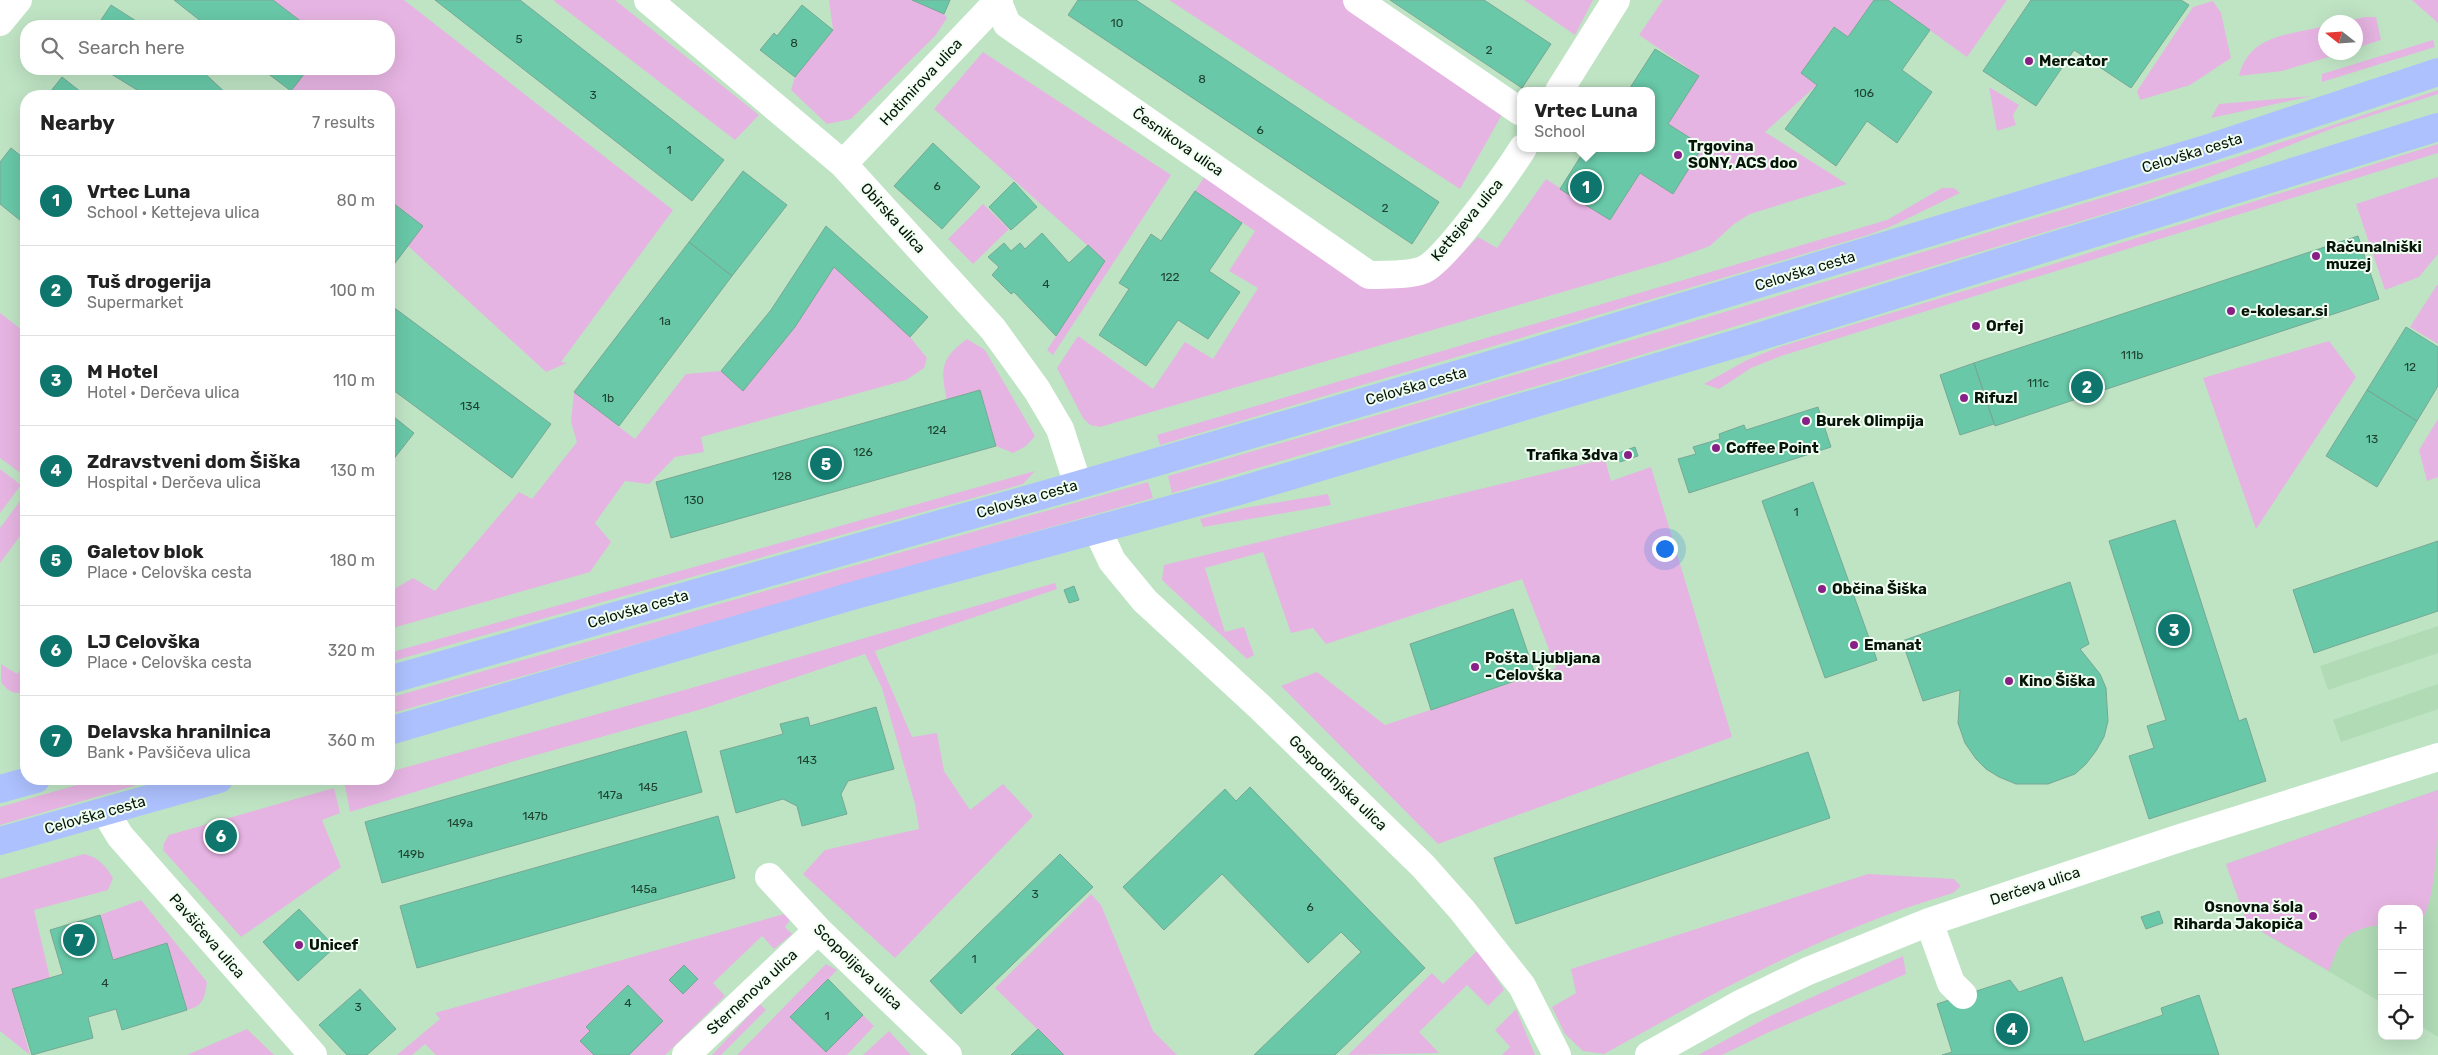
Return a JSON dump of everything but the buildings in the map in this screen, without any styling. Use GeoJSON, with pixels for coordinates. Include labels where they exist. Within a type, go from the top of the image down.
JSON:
{"type":"FeatureCollection","features":[{"type":"Feature","properties":{"kind":"main road","name":"Celovška cesta"},"geometry":{"type":"LineString","coordinates":[[395,678],[1078,485],[1473,370],[2206,149],[2438,72]]}},
{"type":"Feature","properties":{"kind":"main road"},"geometry":{"type":"LineString","coordinates":[[395,729],[859,594],[1098,531],[1745,341],[2438,127]]}},
{"type":"Feature","properties":{"kind":"main road"},"geometry":{"type":"LineString","coordinates":[[0,789],[20,783]]}},
{"type":"Feature","properties":{"kind":"main road","name":"Celovška cesta"},"geometry":{"type":"LineString","coordinates":[[0,842],[199,785]]}},
{"type":"Feature","properties":{"kind":"street"},"geometry":{"type":"LineString","coordinates":[[0,22],[18,0]]}},
{"type":"Feature","properties":{"kind":"street","name":"Obirska ulica"},"geometry":{"type":"LineString","coordinates":[[648,0],[843,164],[993,329],[1037,390],[1060,429],[1078,485]]}},
{"type":"Feature","properties":{"kind":"street","name":"Hotimirova ulica"},"geometry":{"type":"LineString","coordinates":[[843,164],[998,0]]}},
{"type":"Feature","properties":{"kind":"street","name":"Česnikova ulica"},"geometry":{"type":"LineString","coordinates":[[998,0],[1007,24],[1369,275]]}},
{"type":"Feature","properties":{"kind":"street"},"geometry":{"type":"LineString","coordinates":[[1357,0],[1517,109]]}},
{"type":"Feature","properties":{"kind":"street"},"geometry":{"type":"LineString","coordinates":[[1562,87],[1616,0]]}},
{"type":"Feature","properties":{"kind":"street","name":"Kettejeva ulica"},"geometry":{"type":"LineString","coordinates":[[1369,275],[1403,274],[1423,270],[1440,258],[1510,169],[1521,152]]}},
{"type":"Feature","properties":{"kind":"street","name":"Gospodinjska ulica"},"geometry":{"type":"LineString","coordinates":[[1098,531],[1112,561],[1131,586],[1260,707],[1423,866],[1462,910],[1522,986],[1557,1055]]}},
{"type":"Feature","properties":{"kind":"street","name":"Derčeva ulica"},"geometry":{"type":"LineString","coordinates":[[1649,1055],[1742,1003],[1808,971],[1929,922],[2178,839],[2438,757]]}},
{"type":"Feature","properties":{"kind":"street","name":"Pavšičeva ulica"},"geometry":{"type":"LineString","coordinates":[[106,812],[120,836],[313,1055]]}},
{"type":"Feature","properties":{"kind":"street","name":"Scopolijeva ulica"},"geometry":{"type":"LineString","coordinates":[[769,877],[818,930],[948,1055]]}},
{"type":"Feature","properties":{"kind":"street"},"geometry":{"type":"LineString","coordinates":[[1929,922],[1950,983],[1963,995]]}},
{"type":"Feature","properties":{"kind":"street","name":"Sternenova ulica"},"geometry":{"type":"LineString","coordinates":[[686,1055],[818,930]]}},
{"type":"Feature","properties":{"kind":"shaded area"},"geometry":{"type":"Polygon","coordinates":[[[273,0],[404,0],[673,210],[561,362],[567,363],[546,372],[408,246],[422,226],[395,205],[395,90],[292,90],[303,75],[395,75],[395,20],[299,20],[273,0]]]}},
{"type":"Feature","properties":{"kind":"shaded area"},"geometry":{"type":"Polygon","coordinates":[[[553,0],[615,0],[759,115],[735,140],[553,0]]]}},
{"type":"Feature","properties":{"kind":"shaded area"},"geometry":{"type":"Polygon","coordinates":[[[829,0],[912,0],[944,14],[947,18],[935,36],[851,119],[827,124],[791,90],[795,77],[833,30],[829,0]]]}},
{"type":"Feature","properties":{"kind":"shaded area"},"geometry":{"type":"Polygon","coordinates":[[[1169,0],[1357,0],[1508,104],[1460,189],[1169,0]]]}},
{"type":"Feature","properties":{"kind":"shaded area"},"geometry":{"type":"Polygon","coordinates":[[[1524,0],[1593,0],[1575,35],[1524,0]]]}},
{"type":"Feature","properties":{"kind":"shaded area"},"geometry":{"type":"Polygon","coordinates":[[[1663,0],[1874,0],[1848,37],[1833,27],[1801,73],[1817,85],[1765,132],[1847,184],[1750,214],[1734,224],[1710,246],[1669,261],[1100,427],[1090,425],[1083,418],[1057,368],[1078,336],[1153,389],[1185,342],[1213,359],[1258,288],[1229,271],[1255,231],[1195,191],[1205,176],[1369,287],[1438,277],[1478,237],[1497,248],[1546,179],[1610,220],[1640,173],[1673,194],[1703,146],[1668,124],[1698,75],[1639,35],[1663,0]]]}},
{"type":"Feature","properties":{"kind":"shaded area"},"geometry":{"type":"Polygon","coordinates":[[[1888,0],[2007,0],[1967,57],[1888,0]]]}},
{"type":"Feature","properties":{"kind":"shaded area"},"geometry":{"type":"Polygon","coordinates":[[[2412,0],[2438,0],[2438,23],[2412,0]]]}},
{"type":"Feature","properties":{"kind":"shaded area"},"geometry":{"type":"Polygon","coordinates":[[[2213,1],[2221,13],[2231,58],[2190,85],[2140,100],[2137,91],[2193,7],[2213,1]]]}},
{"type":"Feature","properties":{"kind":"shaded area"},"geometry":{"type":"Polygon","coordinates":[[[2363,17],[2376,17],[2381,40],[2363,46],[2363,17]]]}},
{"type":"Feature","properties":{"kind":"shaded area"},"geometry":{"type":"Polygon","coordinates":[[[2318,28],[2319,60],[2282,71],[2239,76],[2244,62],[2252,52],[2261,44],[2285,35],[2318,28]]]}},
{"type":"Feature","properties":{"kind":"shaded area"},"geometry":{"type":"Polygon","coordinates":[[[2433,40],[2435,47],[2322,82],[2322,74],[2433,40]]]}},
{"type":"Feature","properties":{"kind":"shaded area"},"geometry":{"type":"Polygon","coordinates":[[[983,52],[1171,175],[1053,355],[1047,350],[1105,261],[934,109],[983,52]]]}},
{"type":"Feature","properties":{"kind":"shaded area"},"geometry":{"type":"Polygon","coordinates":[[[1989,87],[2019,105],[2013,115],[2016,125],[1997,131],[1989,87]]]}},
{"type":"Feature","properties":{"kind":"shaded area"},"geometry":{"type":"Polygon","coordinates":[[[2438,90],[2438,94],[2336,127],[2131,206],[1578,374],[1172,493],[1168,476],[1572,358],[2237,157],[2438,90]]]}},
{"type":"Feature","properties":{"kind":"shaded area"},"geometry":{"type":"Polygon","coordinates":[[[2312,96],[2211,118],[2219,104],[2312,96]]]}},
{"type":"Feature","properties":{"kind":"shaded area"},"geometry":{"type":"Polygon","coordinates":[[[2438,144],[2438,153],[1781,356],[1751,368],[1719,389],[1704,384],[1747,360],[1779,347],[2438,144]]]}},
{"type":"Feature","properties":{"kind":"shaded area"},"geometry":{"type":"Polygon","coordinates":[[[2438,177],[2438,254],[2419,277],[2385,290],[2356,204],[2438,177]]]}},
{"type":"Feature","properties":{"kind":"shaded area"},"geometry":{"type":"Polygon","coordinates":[[[1942,188],[1954,188],[1960,193],[1892,226],[1868,235],[1160,445],[1157,435],[1887,220],[1942,188]]]}},
{"type":"Feature","properties":{"kind":"shaded area"},"geometry":{"type":"Polygon","coordinates":[[[983,204],[1009,229],[973,264],[948,239],[983,204]]]}},
{"type":"Feature","properties":{"kind":"shaded area"},"geometry":{"type":"Polygon","coordinates":[[[834,267],[910,337],[927,358],[924,368],[906,380],[701,437],[704,452],[675,457],[649,484],[625,481],[595,523],[611,542],[590,572],[395,627],[395,588],[413,578],[435,591],[519,492],[532,499],[577,442],[571,422],[574,392],[635,439],[686,374],[721,371],[743,391],[834,267]]]}},
{"type":"Feature","properties":{"kind":"shaded area"},"geometry":{"type":"Polygon","coordinates":[[[2438,285],[2438,344],[2410,327],[2438,285]]]}},
{"type":"Feature","properties":{"kind":"shaded area"},"geometry":{"type":"Polygon","coordinates":[[[0,313],[20,328],[20,473],[0,458],[0,313]]]}},
{"type":"Feature","properties":{"kind":"shaded area"},"geometry":{"type":"Polygon","coordinates":[[[967,339],[985,350],[1035,436],[1026,446],[1013,453],[996,446],[980,391],[947,400],[943,372],[947,358],[967,339]]]}},
{"type":"Feature","properties":{"kind":"shaded area"},"geometry":{"type":"Polygon","coordinates":[[[2329,341],[2356,377],[2256,529],[2203,378],[2329,341]]]}},
{"type":"Feature","properties":{"kind":"shaded area"},"geometry":{"type":"Polygon","coordinates":[[[2438,419],[2438,477],[2427,481],[2419,450],[2438,419]]]}},
{"type":"Feature","properties":{"kind":"shaded area"},"geometry":{"type":"Polygon","coordinates":[[[1605,459],[1611,481],[1651,467],[1732,737],[1438,844],[1281,686],[1317,672],[1385,725],[1556,668],[1522,579],[1326,644],[1313,628],[1291,633],[1263,552],[1205,568],[1225,632],[1244,627],[1254,655],[1247,659],[1162,580],[1164,565],[1605,459]]]}},
{"type":"Feature","properties":{"kind":"shaded area"},"geometry":{"type":"Polygon","coordinates":[[[0,469],[20,484],[20,486],[0,513],[0,469]]]}},
{"type":"Feature","properties":{"kind":"shaded area"},"geometry":{"type":"Polygon","coordinates":[[[1035,471],[1023,484],[395,660],[395,651],[1035,471]]]}},
{"type":"Feature","properties":{"kind":"shaded area"},"geometry":{"type":"Polygon","coordinates":[[[1148,482],[1153,498],[395,712],[395,696],[1148,482]]]}},
{"type":"Feature","properties":{"kind":"shaded area"},"geometry":{"type":"Polygon","coordinates":[[[1328,494],[1331,505],[1203,527],[1200,519],[1244,508],[1328,494]]]}},
{"type":"Feature","properties":{"kind":"shaded area"},"geometry":{"type":"Polygon","coordinates":[[[20,501],[20,536],[0,563],[0,528],[20,501]]]}},
{"type":"Feature","properties":{"kind":"shaded area"},"geometry":{"type":"Polygon","coordinates":[[[1055,583],[1057,589],[875,651],[912,737],[937,733],[944,771],[970,810],[1003,784],[1033,816],[895,958],[803,874],[825,850],[919,829],[915,804],[882,688],[865,654],[702,709],[518,760],[350,812],[345,785],[395,785],[395,770],[695,687],[1055,583]]]}},
{"type":"Feature","properties":{"kind":"shaded area"},"geometry":{"type":"Polygon","coordinates":[[[2438,626],[2438,653],[2328,690],[2320,666],[2438,626]]]}},
{"type":"Feature","properties":{"kind":"shaded area"},"geometry":{"type":"Polygon","coordinates":[[[1,664],[17,674],[20,670],[20,693],[15,693],[6,688],[1,682],[1,664]]]}},
{"type":"Feature","properties":{"kind":"shaded area"},"geometry":{"type":"Polygon","coordinates":[[[2438,684],[2438,709],[2341,742],[2333,720],[2438,684]]]}},
{"type":"Feature","properties":{"kind":"shaded area"},"geometry":{"type":"Polygon","coordinates":[[[77,785],[137,785],[0,825],[0,807],[77,785]]]}},
{"type":"Feature","properties":{"kind":"shaded area"},"geometry":{"type":"Polygon","coordinates":[[[334,788],[340,813],[322,820],[341,867],[241,937],[163,850],[164,843],[169,835],[334,788]]]}},
{"type":"Feature","properties":{"kind":"shaded area","name":"Osnovna šola Riharda Jakopiča"},"geometry":{"type":"Polygon","coordinates":[[[2438,790],[2438,1037],[2423,1028],[2423,905],[2378,905],[2378,1001],[2247,923],[2226,864],[2438,790]]]}},
{"type":"Feature","properties":{"kind":"shaded area","name":"Osnovna šola Riharda Jakopiča"},"geometry":{"type":"Polygon","coordinates":[[[2438,790],[2436,862],[2430,899],[2423,918],[2423,905],[2378,905],[2378,926],[2366,927],[2345,938],[2338,947],[2329,971],[2247,923],[2226,864],[2438,790]]]}},
{"type":"Feature","properties":{"kind":"shaded area"},"geometry":{"type":"Polygon","coordinates":[[[84,854],[97,860],[113,878],[108,890],[34,910],[50,978],[12,989],[30,1055],[0,1031],[0,879],[84,854]]]}},
{"type":"Feature","properties":{"kind":"shaded area"},"geometry":{"type":"Polygon","coordinates":[[[1868,874],[1954,879],[1961,886],[1953,893],[1907,908],[1818,943],[1731,985],[1604,1054],[1583,1051],[1565,1034],[1552,1007],[1576,993],[1571,969],[1868,874]]]}},
{"type":"Feature","properties":{"kind":"shaded area"},"geometry":{"type":"Polygon","coordinates":[[[1091,894],[1101,905],[1153,1031],[1177,1055],[1064,1055],[995,988],[1091,894]]]}},
{"type":"Feature","properties":{"kind":"shaded area"},"geometry":{"type":"Polygon","coordinates":[[[141,900],[207,982],[202,1001],[192,1009],[187,1010],[167,943],[113,960],[100,915],[141,900]]]}},
{"type":"Feature","properties":{"kind":"shaded area"},"geometry":{"type":"Polygon","coordinates":[[[784,914],[790,920],[785,927],[792,934],[774,949],[762,936],[713,983],[725,996],[665,1055],[629,1055],[663,1021],[628,986],[586,1027],[590,1031],[594,1055],[436,1055],[425,1044],[412,1055],[397,1055],[440,1019],[435,1013],[784,914]]]}},
{"type":"Feature","properties":{"kind":"shaded area"},"geometry":{"type":"Polygon","coordinates":[[[1478,950],[1504,990],[1488,1006],[1467,985],[1419,1032],[1439,1053],[1348,1055],[1432,973],[1443,984],[1478,950]]]}},
{"type":"Feature","properties":{"kind":"shaded area"},"geometry":{"type":"Polygon","coordinates":[[[1903,956],[1906,974],[1767,1033],[1722,1055],[1698,1055],[1770,1016],[1903,956]]]}},
{"type":"Feature","properties":{"kind":"shaded area"},"geometry":{"type":"Polygon","coordinates":[[[826,964],[837,970],[791,1018],[826,1052],[863,1015],[874,1026],[847,1055],[737,1055],[826,964]]]}},
{"type":"Feature","properties":{"kind":"shaded area"},"geometry":{"type":"Polygon","coordinates":[[[760,1004],[766,1010],[721,1055],[712,1055],[760,1004]]]}},
{"type":"Feature","properties":{"kind":"shaded area"},"geometry":{"type":"Polygon","coordinates":[[[1516,1009],[1535,1055],[1502,1055],[1510,1047],[1495,1030],[1516,1009]]]}},
{"type":"Feature","properties":{"kind":"shaded area"},"geometry":{"type":"Polygon","coordinates":[[[247,1029],[274,1055],[187,1055],[247,1029]]]}},
{"type":"Feature","properties":{"kind":"shaded area"},"geometry":{"type":"Polygon","coordinates":[[[889,1031],[911,1055],[863,1055],[889,1031]]]}},
{"type":"Feature","properties":{"kind":"place","name":"Mercator"},"geometry":{"type":"Point","coordinates":[2029,61]}},
{"type":"Feature","properties":{"kind":"place","name":"Trgovina SONY, ACS doo"},"geometry":{"type":"Point","coordinates":[1678,155]}},
{"type":"Feature","properties":{"kind":"place","name":"Vrtec Luna"},"geometry":{"type":"Point","coordinates":[1586,187]}},
{"type":"Feature","properties":{"kind":"place","name":"Računalniški muzej"},"geometry":{"type":"Point","coordinates":[2316,256]}},
{"type":"Feature","properties":{"kind":"place","name":"e-kolesar.si"},"geometry":{"type":"Point","coordinates":[2231,311]}},
{"type":"Feature","properties":{"kind":"place","name":"Orfej"},"geometry":{"type":"Point","coordinates":[1976,326]}},
{"type":"Feature","properties":{"kind":"place","name":"Tuš drogerija"},"geometry":{"type":"Point","coordinates":[2087,387]}},
{"type":"Feature","properties":{"kind":"place","name":"Rifuzl"},"geometry":{"type":"Point","coordinates":[1964,398]}},
{"type":"Feature","properties":{"kind":"place","name":"Burek Olimpija"},"geometry":{"type":"Point","coordinates":[1806,421]}},
{"type":"Feature","properties":{"kind":"place","name":"Coffee Point"},"geometry":{"type":"Point","coordinates":[1716,448]}},
{"type":"Feature","properties":{"kind":"place","name":"Trafika 3dva"},"geometry":{"type":"Point","coordinates":[1628,455]}},
{"type":"Feature","properties":{"kind":"place","name":"Galetov blok"},"geometry":{"type":"Point","coordinates":[826,464]}},
{"type":"Feature","properties":{"kind":"place","name":"Občina Šiška"},"geometry":{"type":"Point","coordinates":[1822,589]}},
{"type":"Feature","properties":{"kind":"place","name":"M Hotel"},"geometry":{"type":"Point","coordinates":[2174,630]}},
{"type":"Feature","properties":{"kind":"place","name":"Emanat"},"geometry":{"type":"Point","coordinates":[1854,645]}},
{"type":"Feature","properties":{"kind":"place","name":"Pošta Ljubljana - Celovška"},"geometry":{"type":"Point","coordinates":[1475,667]}},
{"type":"Feature","properties":{"kind":"place","name":"Kino Šiška"},"geometry":{"type":"Point","coordinates":[2009,681]}},
{"type":"Feature","properties":{"kind":"place","name":"LJ Celovška"},"geometry":{"type":"Point","coordinates":[221,836]}},
{"type":"Feature","properties":{"kind":"place","name":"Osnovna šola Riharda Jakopiča"},"geometry":{"type":"Point","coordinates":[2313,916]}},
{"type":"Feature","properties":{"kind":"place","name":"Delavska hranilnica"},"geometry":{"type":"Point","coordinates":[79,940]}},
{"type":"Feature","properties":{"kind":"place","name":"Unicef"},"geometry":{"type":"Point","coordinates":[299,945]}},
{"type":"Feature","properties":{"kind":"place","name":"Zdravstveni dom Šiška"},"geometry":{"type":"Point","coordinates":[2012,1029]}}]}
